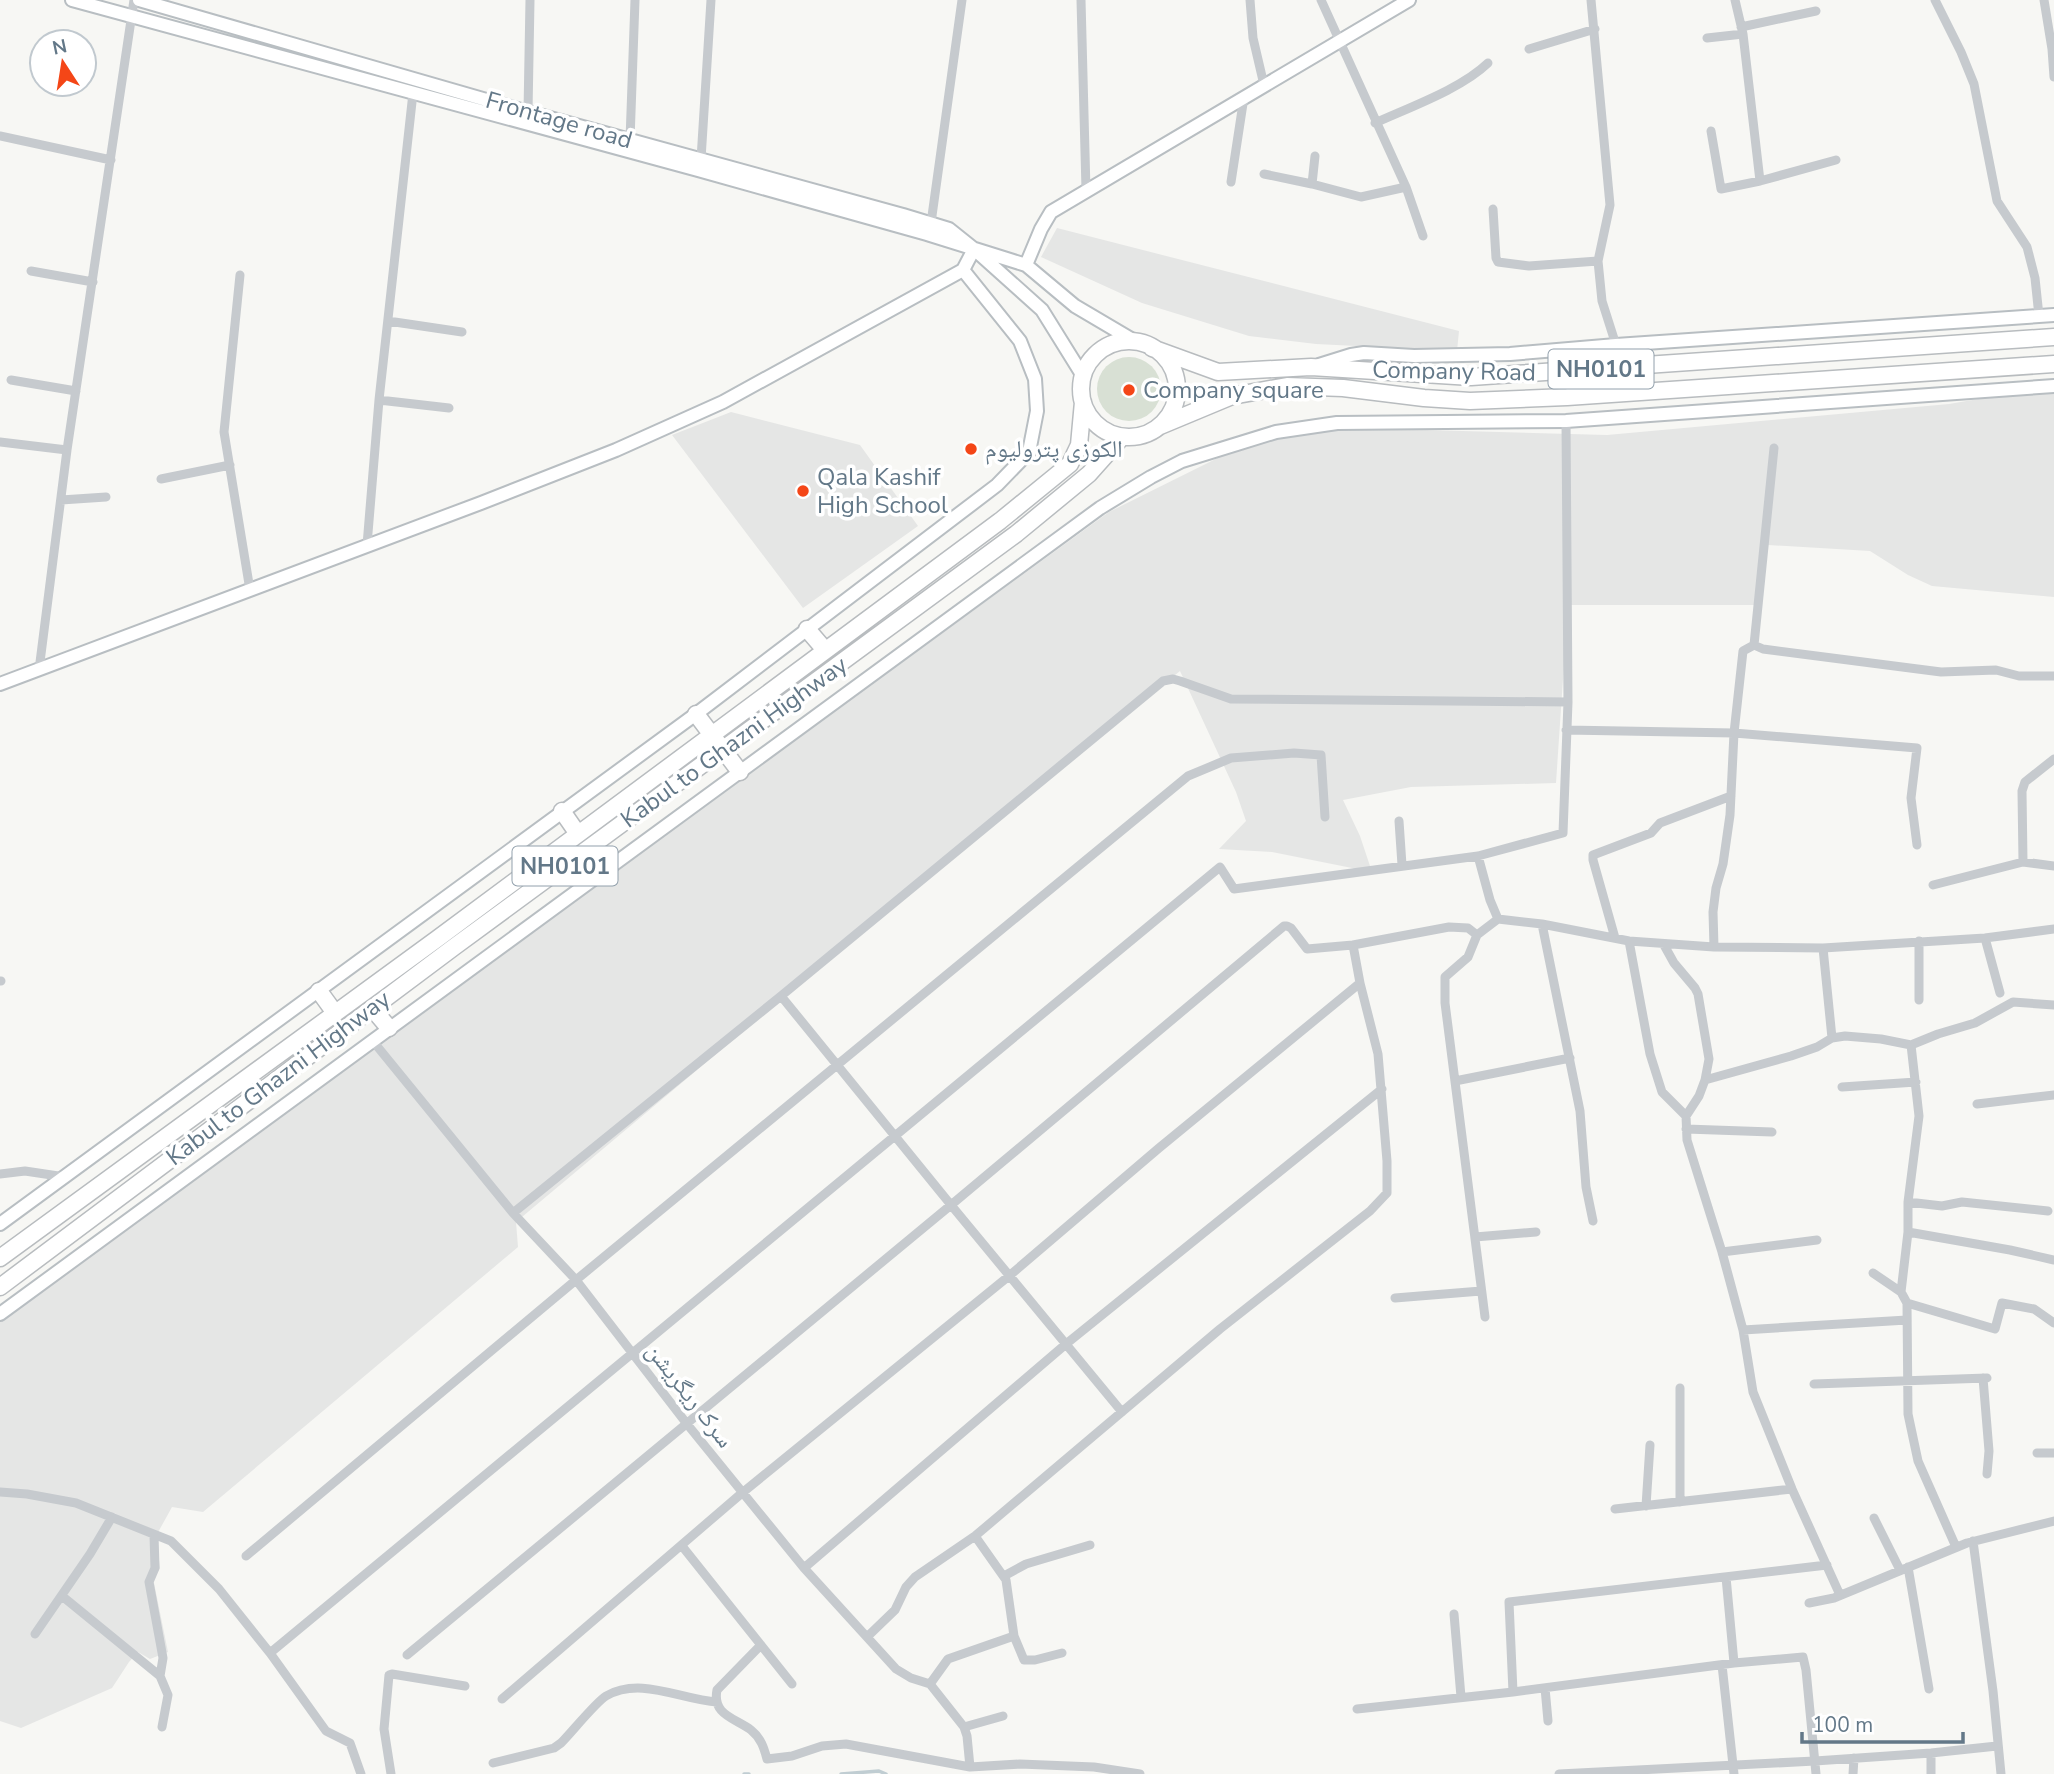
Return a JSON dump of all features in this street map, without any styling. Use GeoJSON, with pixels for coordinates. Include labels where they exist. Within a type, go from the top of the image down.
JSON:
{"type":"FeatureCollection","features":[{"type":"Feature","properties":{"kind":"highway","name":"Company Road"},"geometry":{"type":"LineString","coordinates":[[1144,345],[1218,372],[1311,367],[1471,377],[2054,337]]}},
{"type":"Feature","properties":{"kind":"highway"},"geometry":{"type":"LineString","coordinates":[[1083,376],[1092,359],[1107,347],[1126,342],[1144,345],[1169,363],[1177,384],[1173,407],[1160,426]]}},
{"type":"Feature","properties":{"kind":"highway","name":"Company Road"},"geometry":{"type":"LineString","coordinates":[[1160,426],[1233,396],[1287,386],[1343,388],[1424,398],[1497,400],[2054,364]]}},
{"type":"Feature","properties":{"kind":"highway","name":"NH0101"},"geometry":{"type":"LineString","coordinates":[[1083,376],[1083,402]]}},
{"type":"Feature","properties":{"kind":"highway"},"geometry":{"type":"LineString","coordinates":[[1083,402],[1088,415],[1097,425],[1122,437]]}},
{"type":"Feature","properties":{"kind":"highway","name":"Kabul to Ghazni Highway"},"geometry":{"type":"LineString","coordinates":[[0,1258],[384,978],[1000,521],[1070,464],[1079,445],[1083,402]]}},
{"type":"Feature","properties":{"kind":"highway","name":"NH0101"},"geometry":{"type":"LineString","coordinates":[[1122,437],[1149,433],[1160,426]]}},
{"type":"Feature","properties":{"kind":"highway","name":"Kabul to Ghazni Highway"},"geometry":{"type":"LineString","coordinates":[[0,1287],[372,1008],[1016,534],[1089,474],[1122,437]]}},
{"type":"Feature","properties":{"kind":"highway"},"geometry":{"type":"LineString","coordinates":[[807,629],[825,650]]}},
{"type":"Feature","properties":{"kind":"highway"},"geometry":{"type":"LineString","coordinates":[[696,714],[740,772]]}},
{"type":"Feature","properties":{"kind":"highway"},"geometry":{"type":"LineString","coordinates":[[562,811],[578,834]]}},
{"type":"Feature","properties":{"kind":"highway"},"geometry":{"type":"LineString","coordinates":[[384,978],[394,992]]}},
{"type":"Feature","properties":{"kind":"highway"},"geometry":{"type":"LineString","coordinates":[[319,991],[335,1013]]}},
{"type":"Feature","properties":{"kind":"highway"},"geometry":{"type":"LineString","coordinates":[[372,1008],[389,1028]]}},
{"type":"Feature","properties":{"kind":"street"},"geometry":{"type":"LineString","coordinates":[[72,0],[712,174],[1026,265],[1075,306],[1144,345]]}},
{"type":"Feature","properties":{"kind":"street"},"geometry":{"type":"LineString","coordinates":[[39,670],[67,450],[131,17],[137,0]]}},
{"type":"Feature","properties":{"kind":"street","name":"Frontage road"},"geometry":{"type":"LineString","coordinates":[[137,0],[528,112],[931,223],[949,229],[974,249]]}},
{"type":"Feature","properties":{"kind":"street"},"geometry":{"type":"LineString","coordinates":[[528,112],[530,0]]}},
{"type":"Feature","properties":{"kind":"street"},"geometry":{"type":"LineString","coordinates":[[630,140],[635,0]]}},
{"type":"Feature","properties":{"kind":"street"},"geometry":{"type":"LineString","coordinates":[[701,159],[710,0]]}},
{"type":"Feature","properties":{"kind":"street"},"geometry":{"type":"LineString","coordinates":[[931,223],[962,0]]}},
{"type":"Feature","properties":{"kind":"street"},"geometry":{"type":"LineString","coordinates":[[1081,0],[1086,190]]}},
{"type":"Feature","properties":{"kind":"street"},"geometry":{"type":"LineString","coordinates":[[1250,0],[1253,37],[1264,85]]}},
{"type":"Feature","properties":{"kind":"street"},"geometry":{"type":"LineString","coordinates":[[1321,0],[1406,187],[1423,236]]}},
{"type":"Feature","properties":{"kind":"street"},"geometry":{"type":"LineString","coordinates":[[1026,265],[1051,212],[1409,0]]}},
{"type":"Feature","properties":{"kind":"street"},"geometry":{"type":"LineString","coordinates":[[1591,0],[1610,205],[1598,261],[1602,301],[1616,345]]}},
{"type":"Feature","properties":{"kind":"street"},"geometry":{"type":"LineString","coordinates":[[1735,0],[1742,31],[1760,181]]}},
{"type":"Feature","properties":{"kind":"street"},"geometry":{"type":"LineString","coordinates":[[1936,0],[1974,84],[1997,201],[2027,247],[2035,278],[2039,316]]}},
{"type":"Feature","properties":{"kind":"street"},"geometry":{"type":"LineString","coordinates":[[2045,0],[2054,77]]}},
{"type":"Feature","properties":{"kind":"street"},"geometry":{"type":"LineString","coordinates":[[1707,38],[1816,10]]}},
{"type":"Feature","properties":{"kind":"street"},"geometry":{"type":"LineString","coordinates":[[1529,49],[1595,29]]}},
{"type":"Feature","properties":{"kind":"street"},"geometry":{"type":"LineString","coordinates":[[1375,123],[1457,85],[1478,73],[1488,63]]}},
{"type":"Feature","properties":{"kind":"street"},"geometry":{"type":"LineString","coordinates":[[368,545],[379,400],[413,93]]}},
{"type":"Feature","properties":{"kind":"street"},"geometry":{"type":"LineString","coordinates":[[1231,182],[1244,97]]}},
{"type":"Feature","properties":{"kind":"street"},"geometry":{"type":"LineString","coordinates":[[1711,131],[1721,189],[1836,160]]}},
{"type":"Feature","properties":{"kind":"street"},"geometry":{"type":"LineString","coordinates":[[0,136],[111,160]]}},
{"type":"Feature","properties":{"kind":"street"},"geometry":{"type":"LineString","coordinates":[[1312,184],[1315,156]]}},
{"type":"Feature","properties":{"kind":"street"},"geometry":{"type":"LineString","coordinates":[[1264,174],[1361,197],[1406,187]]}},
{"type":"Feature","properties":{"kind":"street"},"geometry":{"type":"LineString","coordinates":[[1493,209],[1498,262],[1529,266],[1598,261]]}},
{"type":"Feature","properties":{"kind":"street"},"geometry":{"type":"LineString","coordinates":[[0,684],[616,450],[723,402],[962,270],[974,249]]}},
{"type":"Feature","properties":{"kind":"street"},"geometry":{"type":"LineString","coordinates":[[974,249],[1042,310],[1083,376]]}},
{"type":"Feature","properties":{"kind":"street"},"geometry":{"type":"LineString","coordinates":[[0,1224],[696,714],[997,485],[1029,452],[1037,411],[1035,379],[1020,341],[962,270]]}},
{"type":"Feature","properties":{"kind":"street"},"geometry":{"type":"LineString","coordinates":[[32,271],[93,282]]}},
{"type":"Feature","properties":{"kind":"street"},"geometry":{"type":"LineString","coordinates":[[240,275],[224,432],[250,590]]}},
{"type":"Feature","properties":{"kind":"street"},"geometry":{"type":"LineString","coordinates":[[1311,367],[1364,353],[1414,356],[1510,354],[2054,315]]}},
{"type":"Feature","properties":{"kind":"street"},"geometry":{"type":"LineString","coordinates":[[388,321],[462,332]]}},
{"type":"Feature","properties":{"kind":"street"},"geometry":{"type":"LineString","coordinates":[[10,380],[76,391]]}},
{"type":"Feature","properties":{"kind":"street"},"geometry":{"type":"LineString","coordinates":[[0,1314],[1100,508],[1182,461],[1276,432],[1337,423],[1566,421],[2054,386]]}},
{"type":"Feature","properties":{"kind":"street"},"geometry":{"type":"LineString","coordinates":[[379,400],[449,408]]}},
{"type":"Feature","properties":{"kind":"street"},"geometry":{"type":"LineString","coordinates":[[270,1653],[1220,867],[1234,890],[1478,856],[1563,833],[1568,702],[1566,421]]}},
{"type":"Feature","properties":{"kind":"street"},"geometry":{"type":"LineString","coordinates":[[0,442],[67,450]]}},
{"type":"Feature","properties":{"kind":"street"},"geometry":{"type":"LineString","coordinates":[[1754,645],[1774,449]]}},
{"type":"Feature","properties":{"kind":"street"},"geometry":{"type":"LineString","coordinates":[[161,479],[230,465]]}},
{"type":"Feature","properties":{"kind":"street"},"geometry":{"type":"LineString","coordinates":[[61,500],[106,498]]}},
{"type":"Feature","properties":{"kind":"street"},"geometry":{"type":"LineString","coordinates":[[1754,645],[1763,649],[1941,672],[1996,670],[2018,676],[2054,676]]}},
{"type":"Feature","properties":{"kind":"street"},"geometry":{"type":"LineString","coordinates":[[1714,947],[1713,912],[1723,864],[1744,651],[1754,645]]}},
{"type":"Feature","properties":{"kind":"street"},"geometry":{"type":"LineString","coordinates":[[513,1213],[1163,681],[1173,679],[1231,699],[1568,702]]}},
{"type":"Feature","properties":{"kind":"street"},"geometry":{"type":"LineString","coordinates":[[1566,730],[1734,733],[1917,748],[1911,798],[1917,845]]}},
{"type":"Feature","properties":{"kind":"street"},"geometry":{"type":"LineString","coordinates":[[246,1556],[576,1279],[1188,776],[1231,758],[1294,753],[1321,755],[1325,817]]}},
{"type":"Feature","properties":{"kind":"street"},"geometry":{"type":"LineString","coordinates":[[2023,862],[2022,791],[2025,782],[2054,759]]}},
{"type":"Feature","properties":{"kind":"street"},"geometry":{"type":"LineString","coordinates":[[1615,938],[1593,855],[1651,833],[1660,823],[1731,796]]}},
{"type":"Feature","properties":{"kind":"street"},"geometry":{"type":"LineString","coordinates":[[1399,821],[1402,866]]}},
{"type":"Feature","properties":{"kind":"street"},"geometry":{"type":"LineString","coordinates":[[1478,856],[1498,919]]}},
{"type":"Feature","properties":{"kind":"street"},"geometry":{"type":"LineString","coordinates":[[1933,885],[2023,862],[2054,866]]}},
{"type":"Feature","properties":{"kind":"street"},"geometry":{"type":"LineString","coordinates":[[1485,1317],[1445,1003],[1446,977],[1468,957],[1477,935],[1498,919],[1542,924],[1629,942],[1714,947],[1823,947],[1985,938],[2054,929]]}},
{"type":"Feature","properties":{"kind":"street"},"geometry":{"type":"LineString","coordinates":[[1542,924],[1580,1111],[1586,1187],[1593,1222]]}},
{"type":"Feature","properties":{"kind":"street"},"geometry":{"type":"LineString","coordinates":[[407,1655],[1284,926],[1291,928],[1307,948],[1353,944],[1449,926],[1468,928],[1477,935]]}},
{"type":"Feature","properties":{"kind":"street"},"geometry":{"type":"LineString","coordinates":[[1985,938],[2000,993]]}},
{"type":"Feature","properties":{"kind":"street"},"geometry":{"type":"LineString","coordinates":[[1919,941],[1919,1000]]}},
{"type":"Feature","properties":{"kind":"street"},"geometry":{"type":"LineString","coordinates":[[1629,942],[1650,1054],[1662,1092],[1686,1115]]}},
{"type":"Feature","properties":{"kind":"street"},"geometry":{"type":"LineString","coordinates":[[867,1637],[895,1610],[906,1587],[915,1577],[975,1536],[1220,1329],[1370,1211],[1387,1193],[1378,1054],[1353,944]]}},
{"type":"Feature","properties":{"kind":"street"},"geometry":{"type":"LineString","coordinates":[[1664,945],[1698,995],[1709,1059],[1706,1080],[1686,1115],[1687,1140],[1723,1252],[1743,1330],[1753,1392],[1792,1489],[1840,1595]]}},
{"type":"Feature","properties":{"kind":"street"},"geometry":{"type":"LineString","coordinates":[[1823,947],[1832,1038]]}},
{"type":"Feature","properties":{"kind":"street"},"geometry":{"type":"LineString","coordinates":[[502,1699],[742,1493],[1009,1276],[1360,983]]}},
{"type":"Feature","properties":{"kind":"street"},"geometry":{"type":"LineString","coordinates":[[781,996],[1122,1412]]}},
{"type":"Feature","properties":{"kind":"street"},"geometry":{"type":"LineString","coordinates":[[1706,1080],[1791,1056],[1818,1047],[1832,1038],[1870,1038],[1910,1045],[1975,1023],[2013,1002],[2054,1005]]}},
{"type":"Feature","properties":{"kind":"street","name":"سرک ریگریشن"},"geometry":{"type":"LineString","coordinates":[[372,1040],[513,1213],[576,1279],[687,1424],[804,1568],[895,1669],[930,1684],[964,1727],[971,1768]]}},
{"type":"Feature","properties":{"kind":"street"},"geometry":{"type":"LineString","coordinates":[[1901,1292],[1908,1232],[1908,1202],[1919,1116],[1910,1045]]}},
{"type":"Feature","properties":{"kind":"street"},"geometry":{"type":"LineString","coordinates":[[1455,1081],[1570,1058]]}},
{"type":"Feature","properties":{"kind":"street"},"geometry":{"type":"LineString","coordinates":[[1842,1087],[1916,1082]]}},
{"type":"Feature","properties":{"kind":"street"},"geometry":{"type":"LineString","coordinates":[[804,1568],[1066,1344],[1382,1090]]}},
{"type":"Feature","properties":{"kind":"street"},"geometry":{"type":"LineString","coordinates":[[1977,1104],[2054,1095]]}},
{"type":"Feature","properties":{"kind":"street"},"geometry":{"type":"LineString","coordinates":[[1686,1129],[1772,1132]]}},
{"type":"Feature","properties":{"kind":"street"},"geometry":{"type":"LineString","coordinates":[[0,1174],[25,1171],[67,1177]]}},
{"type":"Feature","properties":{"kind":"street"},"geometry":{"type":"LineString","coordinates":[[1908,1202],[1942,1206],[1962,1202],[2048,1211]]}},
{"type":"Feature","properties":{"kind":"street"},"geometry":{"type":"LineString","coordinates":[[1475,1237],[1536,1232]]}},
{"type":"Feature","properties":{"kind":"street"},"geometry":{"type":"LineString","coordinates":[[1908,1232],[2054,1260]]}},
{"type":"Feature","properties":{"kind":"street"},"geometry":{"type":"LineString","coordinates":[[1723,1252],[1817,1240]]}},
{"type":"Feature","properties":{"kind":"street"},"geometry":{"type":"LineString","coordinates":[[1873,1273],[1901,1292],[1907,1303],[1908,1414],[1918,1461],[1956,1547]]}},
{"type":"Feature","properties":{"kind":"street"},"geometry":{"type":"LineString","coordinates":[[1395,1298],[1481,1292]]}},
{"type":"Feature","properties":{"kind":"street"},"geometry":{"type":"LineString","coordinates":[[1907,1303],[1995,1329],[2002,1303],[2034,1309],[2054,1323]]}},
{"type":"Feature","properties":{"kind":"street"},"geometry":{"type":"LineString","coordinates":[[1743,1330],[1908,1320]]}},
{"type":"Feature","properties":{"kind":"street"},"geometry":{"type":"LineString","coordinates":[[1814,1384],[1985,1378],[1989,1451],[1987,1475]]}},
{"type":"Feature","properties":{"kind":"street"},"geometry":{"type":"LineString","coordinates":[[1679,1503],[1680,1388]]}},
{"type":"Feature","properties":{"kind":"street"},"geometry":{"type":"LineString","coordinates":[[1646,1506],[1650,1445]]}},
{"type":"Feature","properties":{"kind":"street"},"geometry":{"type":"LineString","coordinates":[[2037,1453],[2054,1453]]}},
{"type":"Feature","properties":{"kind":"street"},"geometry":{"type":"LineString","coordinates":[[1615,1509],[1792,1489]]}},
{"type":"Feature","properties":{"kind":"street"},"geometry":{"type":"LineString","coordinates":[[0,1492],[76,1503],[171,1541],[219,1590],[270,1653],[327,1731],[350,1743],[360,1774]]}},
{"type":"Feature","properties":{"kind":"street"},"geometry":{"type":"LineString","coordinates":[[35,1634],[112,1517]]}},
{"type":"Feature","properties":{"kind":"street"},"geometry":{"type":"LineString","coordinates":[[1874,1518],[1904,1569],[1928,1689]]}},
{"type":"Feature","properties":{"kind":"street"},"geometry":{"type":"LineString","coordinates":[[1809,1603],[1840,1595],[1973,1541],[2054,1523]]}},
{"type":"Feature","properties":{"kind":"street"},"geometry":{"type":"LineString","coordinates":[[154,1535],[155,1568],[149,1582],[163,1658],[160,1676]]}},
{"type":"Feature","properties":{"kind":"street"},"geometry":{"type":"LineString","coordinates":[[975,1536],[1006,1580],[1014,1636],[1024,1660],[1062,1653]]}},
{"type":"Feature","properties":{"kind":"street"},"geometry":{"type":"LineString","coordinates":[[1973,1541],[2001,1774]]}},
{"type":"Feature","properties":{"kind":"street"},"geometry":{"type":"LineString","coordinates":[[1003,1576],[1026,1564],[1090,1545]]}},
{"type":"Feature","properties":{"kind":"street"},"geometry":{"type":"LineString","coordinates":[[682,1546],[792,1684]]}},
{"type":"Feature","properties":{"kind":"street"},"geometry":{"type":"LineString","coordinates":[[1513,1692],[1509,1602],[1827,1565]]}},
{"type":"Feature","properties":{"kind":"street"},"geometry":{"type":"LineString","coordinates":[[1727,1577],[1734,1663]]}},
{"type":"Feature","properties":{"kind":"street"},"geometry":{"type":"LineString","coordinates":[[62,1596],[160,1676],[168,1695],[162,1727]]}},
{"type":"Feature","properties":{"kind":"street"},"geometry":{"type":"LineString","coordinates":[[1454,1614],[1461,1697]]}},
{"type":"Feature","properties":{"kind":"street"},"geometry":{"type":"LineString","coordinates":[[930,1684],[948,1659],[1014,1636]]}},
{"type":"Feature","properties":{"kind":"street"},"geometry":{"type":"LineString","coordinates":[[761,1645],[717,1690],[717,1702],[723,1714],[751,1730],[763,1744],[767,1759],[792,1756],[822,1746],[846,1744],[971,1768],[1020,1764],[1094,1767],[1140,1774]]}},
{"type":"Feature","properties":{"kind":"street"},"geometry":{"type":"LineString","coordinates":[[1357,1709],[1803,1657],[1816,1774]]}},
{"type":"Feature","properties":{"kind":"street"},"geometry":{"type":"LineString","coordinates":[[1722,1665],[1734,1770]]}},
{"type":"Feature","properties":{"kind":"street"},"geometry":{"type":"LineString","coordinates":[[391,1774],[384,1729],[390,1675],[465,1686]]}},
{"type":"Feature","properties":{"kind":"street"},"geometry":{"type":"LineString","coordinates":[[493,1763],[554,1748],[605,1696],[629,1689],[644,1688],[717,1702]]}},
{"type":"Feature","properties":{"kind":"street"},"geometry":{"type":"LineString","coordinates":[[1545,1688],[1548,1721]]}},
{"type":"Feature","properties":{"kind":"street"},"geometry":{"type":"LineString","coordinates":[[964,1727],[1003,1716]]}},
{"type":"Feature","properties":{"kind":"street"},"geometry":{"type":"LineString","coordinates":[[1559,1774],[1734,1770],[1815,1760],[1997,1746]]}},
{"type":"Feature","properties":{"kind":"street"},"geometry":{"type":"LineString","coordinates":[[1931,1753],[1931,1774]]}},
{"type":"Feature","properties":{"kind":"street"},"geometry":{"type":"LineString","coordinates":[[1853,1774],[1854,1758]]}},
{"type":"Feature","properties":{"kind":"shaded area"},"geometry":{"type":"Polygon","coordinates":[[[1057,228],[1459,331],[1457,351],[1316,344],[1249,336],[1142,303],[1041,257],[1057,228]]]}},
{"type":"Feature","properties":{"kind":"shaded area"},"geometry":{"type":"Polygon","coordinates":[[[1123,357],[1135,357],[1152,366],[1159,377],[1159,401],[1152,412],[1135,421],[1123,421],[1111,416],[1102,407],[1097,395],[1097,383],[1102,371],[1111,362],[1123,357]]]}},
{"type":"Feature","properties":{"kind":"shaded area"},"geometry":{"type":"Polygon","coordinates":[[[2054,386],[2054,597],[1932,586],[1908,575],[1870,551],[1768,545],[1760,605],[1568,605],[1556,783],[1411,787],[1343,800],[1360,836],[1372,872],[1272,852],[1219,849],[1246,821],[1236,792],[1180,671],[940,866],[516,1222],[518,1247],[203,1512],[172,1507],[156,1536],[160,1568],[153,1578],[168,1652],[150,1659],[138,1652],[112,1688],[21,1728],[0,1721],[0,1316],[1109,512],[1282,426],[1607,435],[1949,404],[2054,386]]]}},
{"type":"Feature","properties":{"kind":"shaded area","name":"Qala Kashif High School"},"geometry":{"type":"Polygon","coordinates":[[[731,412],[860,445],[918,526],[803,608],[672,435],[731,412]]]}},
{"type":"Feature","properties":{"kind":"waterway"},"geometry":{"type":"LineString","coordinates":[[841,1774],[879,1771],[886,1774]]}},
{"type":"Feature","properties":{"kind":"waterway"},"geometry":{"type":"LineString","coordinates":[[744,1774],[749,1774]]}},
{"type":"Feature","properties":{"kind":"place","name":"Company square"},"geometry":{"type":"Point","coordinates":[1129,390]}},
{"type":"Feature","properties":{"kind":"place","name":"الکوزی پترولیوم"},"geometry":{"type":"Point","coordinates":[971,449]}},
{"type":"Feature","properties":{"kind":"place","name":"Qala Kashif High School"},"geometry":{"type":"Point","coordinates":[803,491]}}]}
